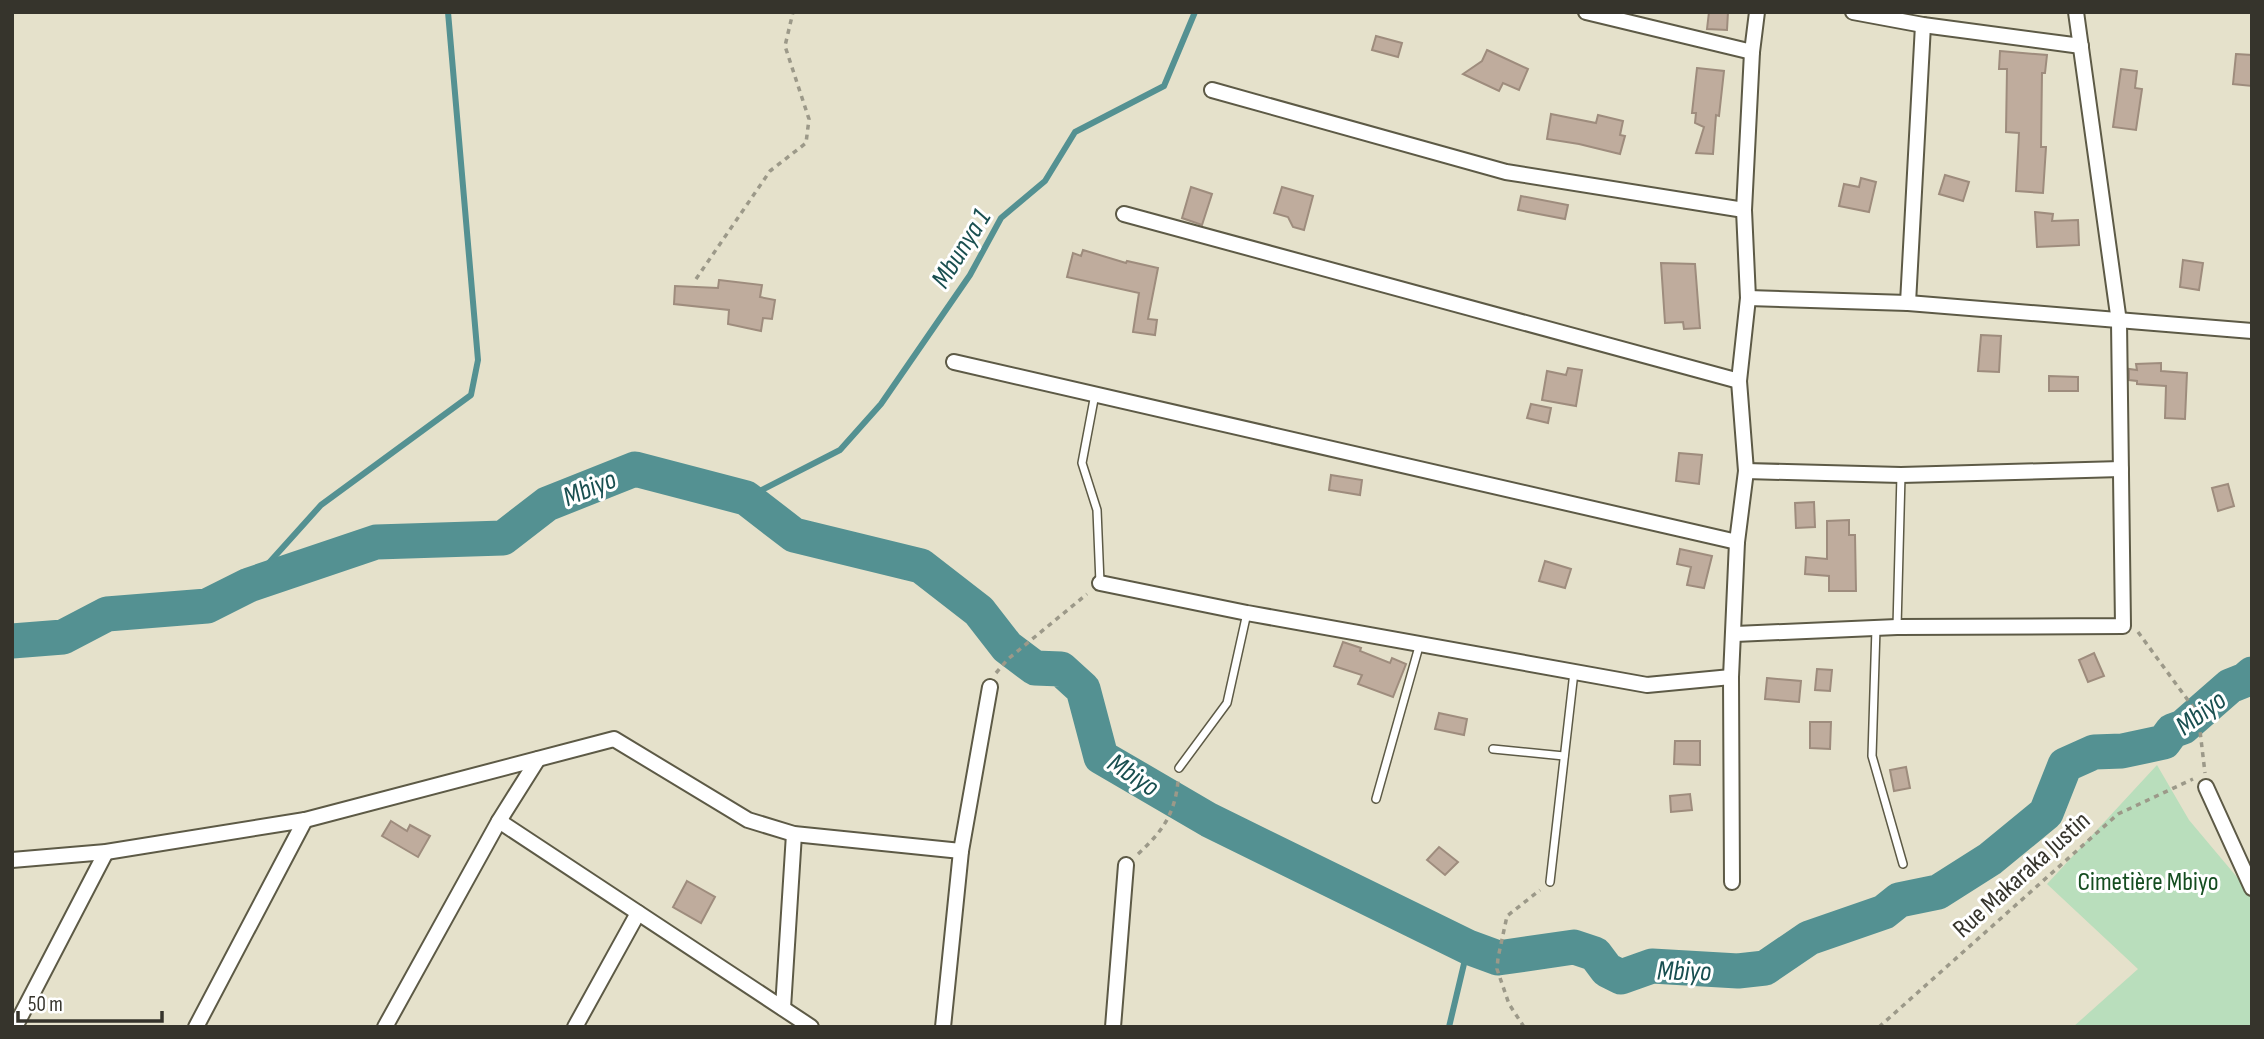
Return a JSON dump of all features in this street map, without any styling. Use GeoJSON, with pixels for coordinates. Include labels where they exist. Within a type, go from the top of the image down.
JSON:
{"type":"FeatureCollection","features":[{"type":"Feature","properties":{"kind":"street"},"geometry":{"type":"LineString","coordinates":[[1586,12],[1752,52]]}},
{"type":"Feature","properties":{"kind":"street"},"geometry":{"type":"LineString","coordinates":[[1732,882],[1731,677],[1737,542],[1746,471],[1739,381],[1748,298],[1744,210],[1752,52],[1757,12]]}},
{"type":"Feature","properties":{"kind":"street"},"geometry":{"type":"LineString","coordinates":[[1853,12],[1923,25],[2081,46]]}},
{"type":"Feature","properties":{"kind":"street"},"geometry":{"type":"LineString","coordinates":[[1735,634],[1897,626],[2123,626],[2119,322],[2077,12]]}},
{"type":"Feature","properties":{"kind":"street"},"geometry":{"type":"LineString","coordinates":[[1908,303],[1923,25]]}},
{"type":"Feature","properties":{"kind":"street"},"geometry":{"type":"LineString","coordinates":[[1212,90],[1506,172],[1744,210]]}},
{"type":"Feature","properties":{"kind":"street"},"geometry":{"type":"LineString","coordinates":[[1124,214],[1739,381]]}},
{"type":"Feature","properties":{"kind":"street"},"geometry":{"type":"LineString","coordinates":[[1748,298],[1908,303],[2252,331]]}},
{"type":"Feature","properties":{"kind":"street"},"geometry":{"type":"LineString","coordinates":[[954,362],[1737,542]]}},
{"type":"Feature","properties":{"kind":"street"},"geometry":{"type":"LineString","coordinates":[[1746,471],[1901,475],[2122,469]]}},
{"type":"Feature","properties":{"kind":"street"},"geometry":{"type":"LineString","coordinates":[[1100,583],[1247,613],[1647,685],[1731,677]]}},
{"type":"Feature","properties":{"kind":"street"},"geometry":{"type":"LineString","coordinates":[[943,1027],[961,851],[990,687]]}},
{"type":"Feature","properties":{"kind":"street"},"geometry":{"type":"LineString","coordinates":[[12,860],[106,852],[305,820],[614,739],[748,820],[794,834],[961,851]]}},
{"type":"Feature","properties":{"kind":"street"},"geometry":{"type":"LineString","coordinates":[[385,1027],[499,821],[538,759]]}},
{"type":"Feature","properties":{"kind":"street"},"geometry":{"type":"LineString","coordinates":[[2205,780],[2252,888]]}},
{"type":"Feature","properties":{"kind":"street"},"geometry":{"type":"LineString","coordinates":[[196,1027],[305,820]]}},
{"type":"Feature","properties":{"kind":"street"},"geometry":{"type":"LineString","coordinates":[[499,821],[811,1027]]}},
{"type":"Feature","properties":{"kind":"street"},"geometry":{"type":"LineString","coordinates":[[783,1008],[794,834]]}},
{"type":"Feature","properties":{"kind":"street"},"geometry":{"type":"LineString","coordinates":[[15,1027],[106,852]]}},
{"type":"Feature","properties":{"kind":"street"},"geometry":{"type":"LineString","coordinates":[[1113,1027],[1126,865]]}},
{"type":"Feature","properties":{"kind":"street"},"geometry":{"type":"LineString","coordinates":[[575,1027],[638,913]]}},
{"type":"Feature","properties":{"kind":"lane"},"geometry":{"type":"LineString","coordinates":[[1095,394],[1082,463],[1097,510],[1100,583]]}},
{"type":"Feature","properties":{"kind":"lane"},"geometry":{"type":"LineString","coordinates":[[1897,626],[1901,475]]}},
{"type":"Feature","properties":{"kind":"lane"},"geometry":{"type":"LineString","coordinates":[[1179,768],[1227,703],[1247,613]]}},
{"type":"Feature","properties":{"kind":"lane"},"geometry":{"type":"LineString","coordinates":[[1875,628],[1872,756],[1903,864]]}},
{"type":"Feature","properties":{"kind":"lane"},"geometry":{"type":"LineString","coordinates":[[1376,799],[1420,643]]}},
{"type":"Feature","properties":{"kind":"lane"},"geometry":{"type":"LineString","coordinates":[[1550,882],[1574,671]]}},
{"type":"Feature","properties":{"kind":"lane"},"geometry":{"type":"LineString","coordinates":[[1493,748],[1564,756]]}},
{"type":"Feature","properties":{"kind":"path"},"geometry":{"type":"LineString","coordinates":[[696,279],[770,171],[806,143],[809,119],[785,46],[793,12]]}},
{"type":"Feature","properties":{"kind":"path"},"geometry":{"type":"LineString","coordinates":[[1008,659],[1100,583]]}},
{"type":"Feature","properties":{"kind":"path"},"geometry":{"type":"LineString","coordinates":[[2123,626],[2137,632],[2198,714],[2205,780]]}},
{"type":"Feature","properties":{"kind":"path"},"geometry":{"type":"LineString","coordinates":[[1126,865],[1159,835],[1176,801],[1179,768]]}},
{"type":"Feature","properties":{"kind":"path","name":"Rue Makaraka Justin"},"geometry":{"type":"LineString","coordinates":[[1879,1027],[2118,814],[2205,780]]}},
{"type":"Feature","properties":{"kind":"path"},"geometry":{"type":"LineString","coordinates":[[1524,1027],[1509,1004],[1497,969],[1498,958],[1507,916],[1550,882]]}},
{"type":"Feature","properties":{"kind":"green space","name":"Cimetière Mbiyo"},"geometry":{"type":"Polygon","coordinates":[[[2157,765],[2189,820],[2252,895],[2252,1027],[2073,1027],[2138,969],[2047,884],[2157,765]]]}},
{"type":"Feature","properties":{"kind":"building"},"geometry":{"type":"Polygon","coordinates":[[[1709,12],[1728,12],[1727,30],[1707,29],[1709,12]]]}},
{"type":"Feature","properties":{"kind":"building"},"geometry":{"type":"Polygon","coordinates":[[[1376,36],[1402,43],[1398,57],[1372,50],[1376,36]]]}},
{"type":"Feature","properties":{"kind":"building"},"geometry":{"type":"Polygon","coordinates":[[[1487,50],[1528,69],[1519,90],[1503,83],[1499,91],[1463,74],[1482,61],[1487,50]]]}},
{"type":"Feature","properties":{"kind":"building"},"geometry":{"type":"Polygon","coordinates":[[[2000,51],[2047,55],[2045,73],[2042,73],[2041,147],[2046,147],[2043,193],[2016,191],[2019,133],[2006,132],[2007,69],[1999,69],[2000,51]]]}},
{"type":"Feature","properties":{"kind":"building"},"geometry":{"type":"Polygon","coordinates":[[[2236,54],[2252,55],[2252,86],[2233,84],[2236,54]]]}},
{"type":"Feature","properties":{"kind":"building"},"geometry":{"type":"Polygon","coordinates":[[[1697,68],[1724,71],[1719,116],[1716,115],[1713,154],[1696,153],[1704,127],[1695,123],[1696,113],[1692,113],[1697,68]]]}},
{"type":"Feature","properties":{"kind":"building"},"geometry":{"type":"Polygon","coordinates":[[[2121,69],[2137,71],[2135,88],[2142,89],[2136,130],[2113,127],[2121,69]]]}},
{"type":"Feature","properties":{"kind":"building"},"geometry":{"type":"Polygon","coordinates":[[[1551,114],[1596,123],[1598,115],[1623,121],[1620,135],[1625,136],[1620,154],[1547,139],[1551,114]]]}},
{"type":"Feature","properties":{"kind":"building"},"geometry":{"type":"Polygon","coordinates":[[[1945,175],[1969,182],[1963,201],[1939,194],[1945,175]]]}},
{"type":"Feature","properties":{"kind":"building"},"geometry":{"type":"Polygon","coordinates":[[[1861,178],[1876,182],[1869,212],[1839,206],[1844,184],[1859,187],[1861,178]]]}},
{"type":"Feature","properties":{"kind":"building"},"geometry":{"type":"Polygon","coordinates":[[[1191,187],[1212,194],[1202,225],[1182,218],[1191,187]]]}},
{"type":"Feature","properties":{"kind":"building"},"geometry":{"type":"Polygon","coordinates":[[[1282,187],[1313,196],[1304,230],[1293,227],[1288,217],[1274,213],[1282,187]]]}},
{"type":"Feature","properties":{"kind":"building"},"geometry":{"type":"Polygon","coordinates":[[[1521,196],[1568,205],[1565,219],[1518,210],[1521,196]]]}},
{"type":"Feature","properties":{"kind":"building"},"geometry":{"type":"Polygon","coordinates":[[[2035,212],[2053,214],[2052,221],[2078,220],[2079,245],[2037,247],[2035,212]]]}},
{"type":"Feature","properties":{"kind":"building"},"geometry":{"type":"Polygon","coordinates":[[[1083,250],[1126,263],[1127,261],[1158,268],[1148,319],[1157,320],[1155,335],[1133,332],[1139,293],[1067,277],[1073,253],[1081,256],[1083,250]]]}},
{"type":"Feature","properties":{"kind":"building"},"geometry":{"type":"Polygon","coordinates":[[[2183,260],[2203,263],[2199,290],[2180,287],[2183,260]]]}},
{"type":"Feature","properties":{"kind":"building"},"geometry":{"type":"Polygon","coordinates":[[[1661,263],[1695,264],[1700,328],[1684,329],[1683,322],[1665,323],[1661,263]]]}},
{"type":"Feature","properties":{"kind":"building"},"geometry":{"type":"Polygon","coordinates":[[[719,280],[762,285],[760,297],[775,300],[772,319],[763,318],[761,331],[728,324],[729,310],[674,304],[675,286],[718,288],[719,280]]]}},
{"type":"Feature","properties":{"kind":"building"},"geometry":{"type":"Polygon","coordinates":[[[1981,335],[2001,336],[1999,372],[1978,371],[1981,335]]]}},
{"type":"Feature","properties":{"kind":"building"},"geometry":{"type":"Polygon","coordinates":[[[2161,363],[2161,371],[2187,373],[2185,419],[2165,418],[2166,386],[2137,384],[2137,381],[2129,380],[2129,369],[2137,370],[2136,364],[2161,363]]]}},
{"type":"Feature","properties":{"kind":"building"},"geometry":{"type":"Polygon","coordinates":[[[1568,368],[1582,370],[1576,406],[1542,400],[1547,371],[1566,375],[1568,368]]]}},
{"type":"Feature","properties":{"kind":"building"},"geometry":{"type":"Polygon","coordinates":[[[2049,376],[2078,377],[2078,391],[2049,391],[2049,376]]]}},
{"type":"Feature","properties":{"kind":"building"},"geometry":{"type":"Polygon","coordinates":[[[1531,404],[1551,408],[1548,423],[1527,418],[1531,404]]]}},
{"type":"Feature","properties":{"kind":"building"},"geometry":{"type":"Polygon","coordinates":[[[1679,453],[1702,455],[1699,484],[1676,481],[1679,453]]]}},
{"type":"Feature","properties":{"kind":"building"},"geometry":{"type":"Polygon","coordinates":[[[1331,475],[1362,480],[1360,495],[1329,490],[1331,475]]]}},
{"type":"Feature","properties":{"kind":"building"},"geometry":{"type":"Polygon","coordinates":[[[2228,484],[2234,506],[2218,511],[2212,488],[2228,484]]]}},
{"type":"Feature","properties":{"kind":"building"},"geometry":{"type":"Polygon","coordinates":[[[1814,502],[1815,527],[1796,528],[1795,503],[1814,502]]]}},
{"type":"Feature","properties":{"kind":"building"},"geometry":{"type":"Polygon","coordinates":[[[1849,520],[1849,535],[1855,535],[1856,591],[1829,591],[1829,576],[1805,574],[1806,557],[1827,559],[1827,521],[1849,520]]]}},
{"type":"Feature","properties":{"kind":"building"},"geometry":{"type":"Polygon","coordinates":[[[1680,549],[1712,556],[1704,588],[1687,585],[1691,567],[1677,564],[1680,549]]]}},
{"type":"Feature","properties":{"kind":"building"},"geometry":{"type":"Polygon","coordinates":[[[1545,561],[1571,569],[1565,588],[1539,581],[1545,561]]]}},
{"type":"Feature","properties":{"kind":"building"},"geometry":{"type":"Polygon","coordinates":[[[1343,642],[1390,663],[1392,658],[1406,664],[1393,697],[1358,684],[1362,675],[1334,666],[1343,642]]]}},
{"type":"Feature","properties":{"kind":"building"},"geometry":{"type":"Polygon","coordinates":[[[2094,653],[2104,676],[2088,682],[2079,660],[2094,653]]]}},
{"type":"Feature","properties":{"kind":"building"},"geometry":{"type":"Polygon","coordinates":[[[1817,669],[1832,670],[1830,691],[1815,690],[1817,669]]]}},
{"type":"Feature","properties":{"kind":"building"},"geometry":{"type":"Polygon","coordinates":[[[1767,678],[1801,681],[1799,702],[1765,699],[1767,678]]]}},
{"type":"Feature","properties":{"kind":"building"},"geometry":{"type":"Polygon","coordinates":[[[1439,713],[1467,719],[1464,735],[1435,729],[1439,713]]]}},
{"type":"Feature","properties":{"kind":"building"},"geometry":{"type":"Polygon","coordinates":[[[1810,722],[1831,722],[1830,749],[1810,748],[1810,722]]]}},
{"type":"Feature","properties":{"kind":"building"},"geometry":{"type":"Polygon","coordinates":[[[1675,741],[1700,741],[1700,765],[1674,764],[1675,741]]]}},
{"type":"Feature","properties":{"kind":"building"},"geometry":{"type":"Polygon","coordinates":[[[1906,767],[1910,788],[1894,791],[1890,770],[1906,767]]]}},
{"type":"Feature","properties":{"kind":"building"},"geometry":{"type":"Polygon","coordinates":[[[1690,794],[1692,810],[1671,812],[1670,796],[1690,794]]]}},
{"type":"Feature","properties":{"kind":"building"},"geometry":{"type":"Polygon","coordinates":[[[391,821],[407,831],[410,825],[430,836],[418,857],[382,836],[391,821]]]}},
{"type":"Feature","properties":{"kind":"building"},"geometry":{"type":"Polygon","coordinates":[[[1439,847],[1458,862],[1445,875],[1427,860],[1439,847]]]}},
{"type":"Feature","properties":{"kind":"building"},"geometry":{"type":"Polygon","coordinates":[[[687,881],[715,897],[701,923],[673,907],[687,881]]]}},
{"type":"Feature","properties":{"kind":"waterway"},"geometry":{"type":"LineString","coordinates":[[249,585],[321,505],[471,395],[478,360],[448,12]]}},
{"type":"Feature","properties":{"kind":"waterway","name":"Mbunya 1"},"geometry":{"type":"LineString","coordinates":[[746,498],[840,450],[881,404],[970,275],[1001,218],[1045,181],[1075,132],[1164,86],[1195,12]]}},
{"type":"Feature","properties":{"kind":"waterway","name":"Mbiyo"},"geometry":{"type":"LineString","coordinates":[[12,641],[63,637],[107,614],[207,606],[249,585],[376,542],[503,538],[547,504],[635,469],[746,498],[794,535],[921,566],[979,611],[1007,647],[1035,668],[1061,669],[1083,689],[1101,757],[1209,820],[1468,947],[1498,958],[1574,947],[1595,954],[1607,970],[1621,977],[1652,966],[1738,971],[1765,968],[1809,938],[1884,912],[1899,900],[1938,892],[1990,859],[2046,813],[2065,765],[2094,752],[2122,751],[2164,742],[2172,731],[2183,727],[2230,686],[2252,674]]}},
{"type":"Feature","properties":{"kind":"waterway"},"geometry":{"type":"LineString","coordinates":[[1449,1027],[1468,947]]}}]}
